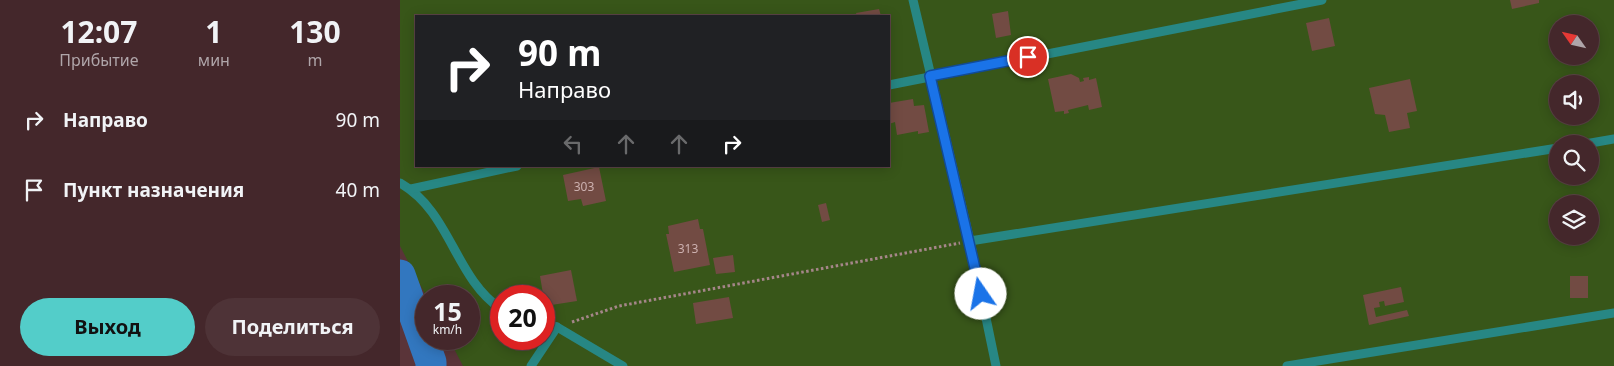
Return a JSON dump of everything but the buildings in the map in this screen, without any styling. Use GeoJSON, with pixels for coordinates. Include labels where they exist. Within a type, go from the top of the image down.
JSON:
{"type":"FeatureCollection","features":[{"type":"Feature","properties":{"kind":"lane"},"geometry":{"type":"LineString","coordinates":[[913,0],[970,241],[996,366]]}},
{"type":"Feature","properties":{"kind":"lane"},"geometry":{"type":"LineString","coordinates":[[890,85],[1322,0]]}},
{"type":"Feature","properties":{"kind":"lane"},"geometry":{"type":"LineString","coordinates":[[1599,142],[1614,139]]}},
{"type":"Feature","properties":{"kind":"lane"},"geometry":{"type":"LineString","coordinates":[[970,241],[1549,149]]}},
{"type":"Feature","properties":{"kind":"lane"},"geometry":{"type":"LineString","coordinates":[[412,190],[513,167]]}},
{"type":"Feature","properties":{"kind":"lane"},"geometry":{"type":"LineString","coordinates":[[400,183],[412,190],[439,220],[465,270],[490,302]]}},
{"type":"Feature","properties":{"kind":"lane"},"geometry":{"type":"LineString","coordinates":[[1287,366],[1614,313]]}},
{"type":"Feature","properties":{"kind":"lane"},"geometry":{"type":"LineString","coordinates":[[531,366],[557,327],[623,366]]}},
{"type":"Feature","properties":{"kind":"path"},"geometry":{"type":"LineString","coordinates":[[557,327],[619,306],[970,241]]}},
{"type":"Feature","properties":{"kind":"green space"},"geometry":{"type":"Polygon","coordinates":[[[400,0],[1614,0],[1614,366],[463,366],[455,350],[480,350],[480,285],[420,285],[400,246],[400,0]]]}},
{"type":"Feature","properties":{"kind":"waterway"},"geometry":{"type":"LineString","coordinates":[[400,275],[431,366]]}},
{"type":"Feature","properties":{"kind":"route"},"geometry":{"type":"LineString","coordinates":[[981,294],[930,76],[1028,57]]}}]}
